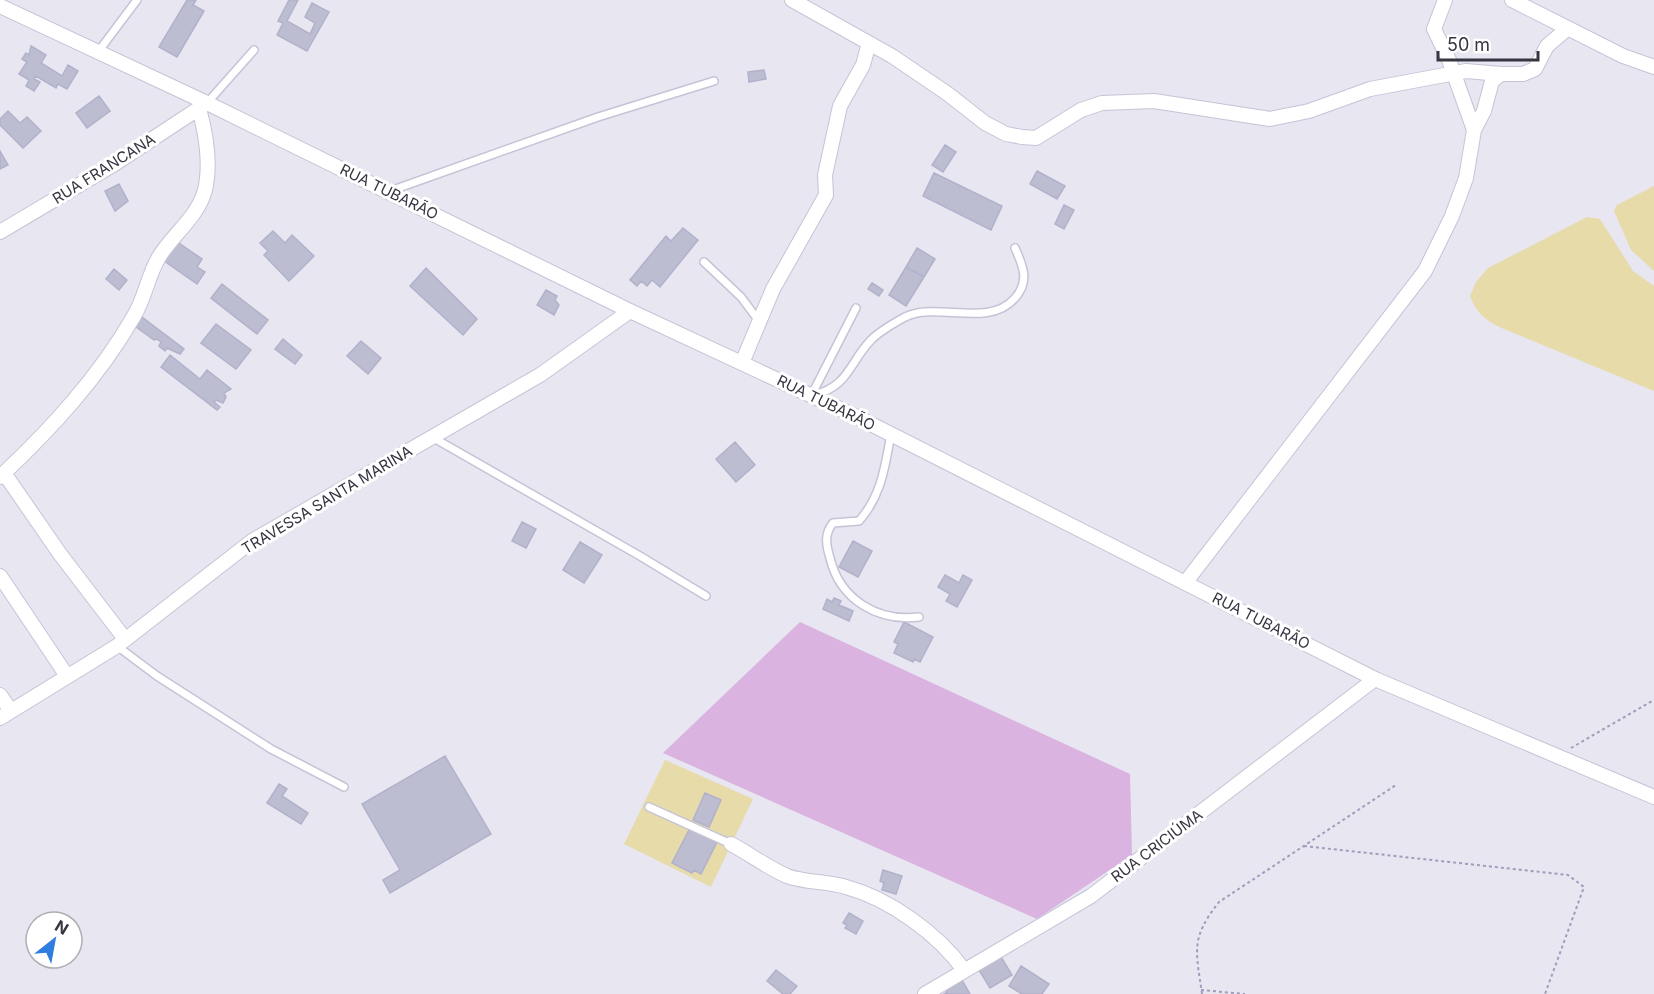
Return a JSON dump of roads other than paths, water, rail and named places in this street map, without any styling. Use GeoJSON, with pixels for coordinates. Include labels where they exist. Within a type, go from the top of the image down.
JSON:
{"type":"FeatureCollection","features":[{"type":"Feature","properties":{"kind":"street"},"geometry":{"type":"LineString","coordinates":[[792,0],[868,42],[927,79],[985,123],[1006,134],[1036,138],[1081,110],[1102,103],[1154,101],[1270,119],[1309,111],[1370,89],[1453,73],[1475,70],[1501,74],[1523,74],[1535,69],[1547,46],[1568,28]]}},
{"type":"Feature","properties":{"kind":"street"},"geometry":{"type":"LineString","coordinates":[[1444,0],[1434,29],[1474,130]]}},
{"type":"Feature","properties":{"kind":"street"},"geometry":{"type":"LineString","coordinates":[[1512,0],[1623,56],[1654,67]]}},
{"type":"Feature","properties":{"kind":"street","name":"RUA TUBARÃO"},"geometry":{"type":"LineString","coordinates":[[0,6],[98,52],[203,106],[388,192],[630,311],[891,434],[1375,679],[1654,797]]}},
{"type":"Feature","properties":{"kind":"street"},"geometry":{"type":"LineString","coordinates":[[742,363],[773,289],[826,195],[826,167],[840,106],[860,70],[868,42]]}},
{"type":"Feature","properties":{"kind":"street"},"geometry":{"type":"LineString","coordinates":[[1185,583],[1425,271],[1456,206],[1466,178],[1474,130],[1484,111],[1492,81],[1501,74]]}},
{"type":"Feature","properties":{"kind":"street"},"geometry":{"type":"LineString","coordinates":[[121,643],[2,475],[64,412],[108,356],[139,308],[156,261],[196,211],[206,189],[207,176],[203,106]]}},
{"type":"Feature","properties":{"kind":"street","name":"RUA FRANCANA"},"geometry":{"type":"LineString","coordinates":[[0,232],[116,163],[203,106]]}},
{"type":"Feature","properties":{"kind":"street","name":"TRAVESSA SANTA MARINA"},"geometry":{"type":"LineString","coordinates":[[5,715],[121,643],[252,541],[540,375],[630,311]]}},
{"type":"Feature","properties":{"kind":"street"},"geometry":{"type":"LineString","coordinates":[[0,576],[67,676]]}},
{"type":"Feature","properties":{"kind":"street","name":"RUA CRICIÚMA"},"geometry":{"type":"LineString","coordinates":[[925,994],[1091,896],[1375,679]]}},
{"type":"Feature","properties":{"kind":"street"},"geometry":{"type":"LineString","coordinates":[[0,695],[5,715]]}},
{"type":"Feature","properties":{"kind":"street"},"geometry":{"type":"LineString","coordinates":[[731,844],[789,877],[845,886],[866,893],[934,938],[951,953],[964,970]]}},
{"type":"Feature","properties":{"kind":"lane"},"geometry":{"type":"LineString","coordinates":[[98,52],[137,0]]}},
{"type":"Feature","properties":{"kind":"lane"},"geometry":{"type":"LineString","coordinates":[[203,106],[254,50]]}},
{"type":"Feature","properties":{"kind":"lane"},"geometry":{"type":"LineString","coordinates":[[388,192],[598,117],[714,81]]}},
{"type":"Feature","properties":{"kind":"lane"},"geometry":{"type":"LineString","coordinates":[[812,396],[825,392],[842,382],[872,339],[905,317],[919,312],[987,312],[1006,306],[1023,285],[1026,272],[1015,248]]}},
{"type":"Feature","properties":{"kind":"lane"},"geometry":{"type":"LineString","coordinates":[[704,262],[745,302],[759,321]]}},
{"type":"Feature","properties":{"kind":"lane"},"geometry":{"type":"LineString","coordinates":[[812,396],[856,308]]}},
{"type":"Feature","properties":{"kind":"lane"},"geometry":{"type":"LineString","coordinates":[[891,434],[880,488],[874,502],[859,520],[833,523],[828,529],[826,542],[837,580],[847,594],[888,617],[919,617]]}},
{"type":"Feature","properties":{"kind":"lane"},"geometry":{"type":"LineString","coordinates":[[432,438],[706,596]]}},
{"type":"Feature","properties":{"kind":"lane"},"geometry":{"type":"LineString","coordinates":[[121,643],[156,676],[272,749],[344,787]]}},
{"type":"Feature","properties":{"kind":"lane"},"geometry":{"type":"LineString","coordinates":[[650,807],[731,844]]}}]}
